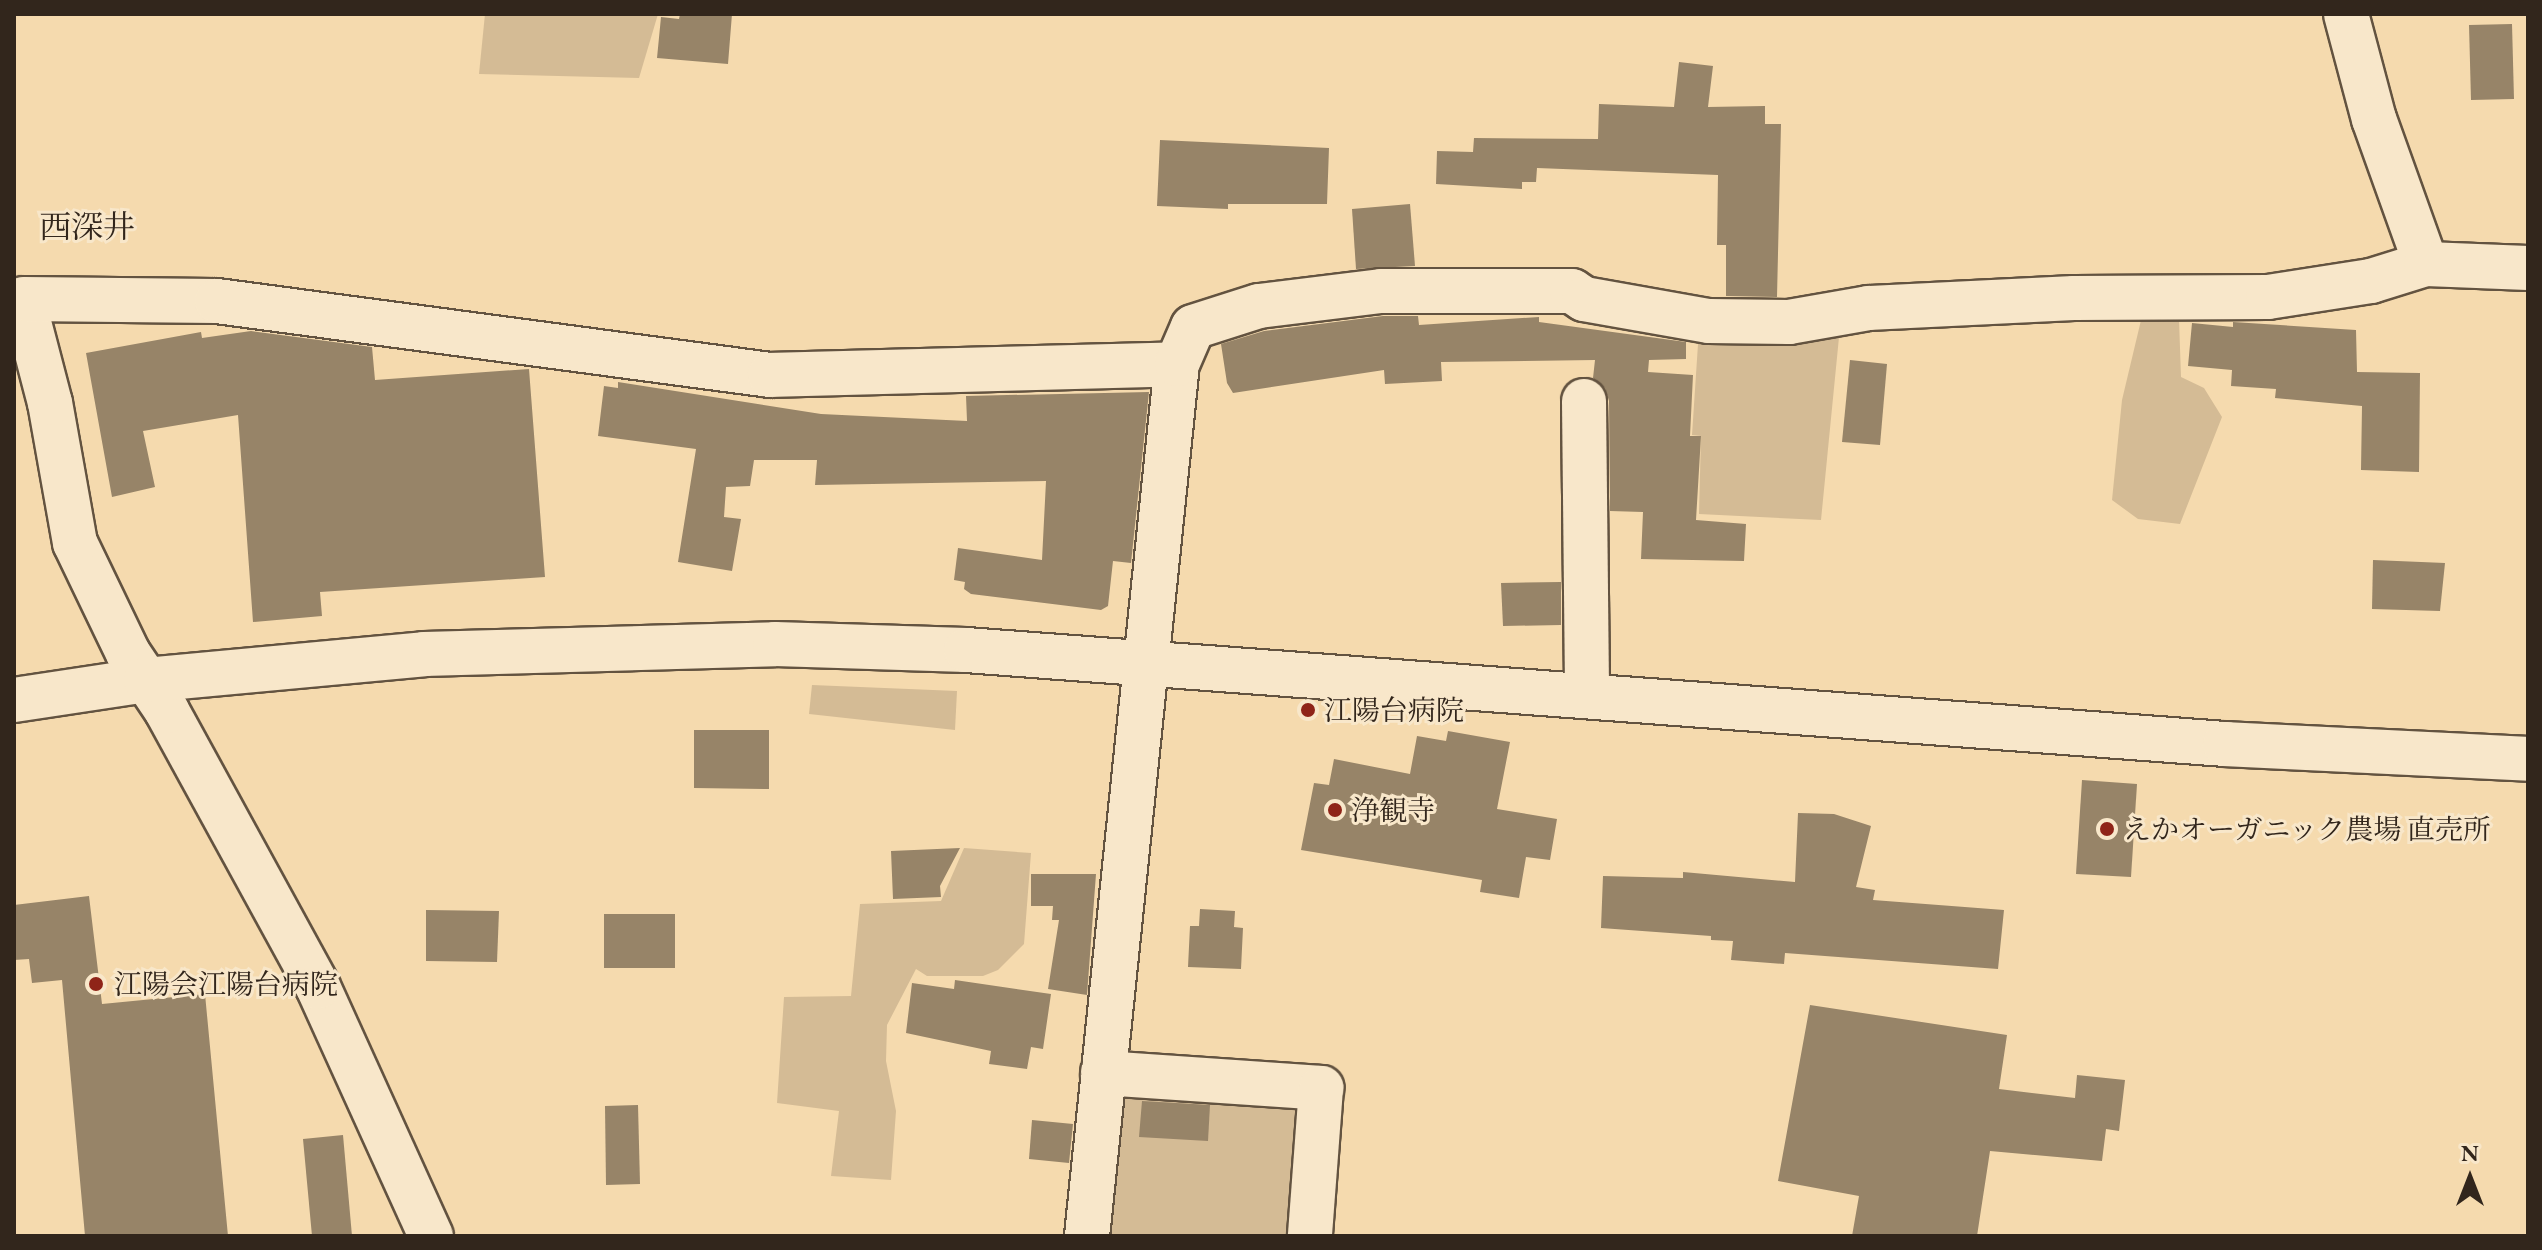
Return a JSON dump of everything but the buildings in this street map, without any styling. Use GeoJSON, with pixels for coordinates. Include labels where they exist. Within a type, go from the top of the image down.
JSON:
{"type":"FeatureCollection","features":[{"type":"Feature","properties":{"kind":"street"},"geometry":{"type":"LineString","coordinates":[[2346,14],[2374,119],[2426,264]]}},
{"type":"Feature","properties":{"kind":"street"},"geometry":{"type":"LineString","coordinates":[[1087,1236],[1150,664],[1177,364],[1183,342],[1205,319],[1259,306],[1381,291],[1572,291],[1584,299],[1709,321],[1789,322],[1868,308],[2074,298],[2268,297],[2371,281],[2426,264],[2528,268]]}},
{"type":"Feature","properties":{"kind":"street"},"geometry":{"type":"LineString","coordinates":[[431,1236],[318,987],[146,680],[75,543],[50,403],[23,341],[23,299],[48,296],[217,301],[770,375],[1177,364]]}},
{"type":"Feature","properties":{"kind":"street"},"geometry":{"type":"LineString","coordinates":[[1584,401],[1587,696]]}},
{"type":"Feature","properties":{"kind":"street"},"geometry":{"type":"LineString","coordinates":[[14,700],[146,680],[334,661],[596,645],[950,649],[2210,743],[2528,759]]}},
{"type":"Feature","properties":{"kind":"street"},"geometry":{"type":"LineString","coordinates":[[1103,1073],[1321,1088],[1310,1236]]}},
{"type":"Feature","properties":{"kind":"shaded area"},"geometry":{"type":"Polygon","coordinates":[[[485,14],[658,14],[639,78],[479,74],[485,14]]]}},
{"type":"Feature","properties":{"kind":"shaded area"},"geometry":{"type":"Polygon","coordinates":[[[2142,316],[2179,319],[2181,377],[2204,388],[2222,417],[2180,524],[2138,519],[2112,500],[2122,400],[2142,316]]]}},
{"type":"Feature","properties":{"kind":"shaded area"},"geometry":{"type":"Polygon","coordinates":[[[1840,327],[1821,520],[1699,514],[1701,436],[1692,435],[1699,329],[1840,327]]]}},
{"type":"Feature","properties":{"kind":"shaded area"},"geometry":{"type":"Polygon","coordinates":[[[812,685],[957,691],[955,730],[809,714],[812,685]]]}},
{"type":"Feature","properties":{"kind":"shaded area"},"geometry":{"type":"Polygon","coordinates":[[[964,848],[1031,853],[1024,944],[998,970],[983,976],[927,976],[916,969],[887,1025],[886,1061],[896,1111],[891,1180],[831,1176],[839,1111],[777,1103],[784,997],[851,996],[860,904],[941,901],[964,848]]]}},
{"type":"Feature","properties":{"kind":"shaded area"},"geometry":{"type":"Polygon","coordinates":[[[1119,1085],[1303,1098],[1299,1236],[1102,1236],[1119,1085]]]}},
{"type":"Feature","properties":{"kind":"place","name":"江陽台病院"},"geometry":{"type":"Point","coordinates":[1308,710]}},
{"type":"Feature","properties":{"kind":"place","name":"浄観寺"},"geometry":{"type":"Point","coordinates":[1335,810]}},
{"type":"Feature","properties":{"kind":"place","name":"えかオーガニック農場 直売所"},"geometry":{"type":"Point","coordinates":[2107,829]}},
{"type":"Feature","properties":{"kind":"place","name":"江陽会江陽台病院"},"geometry":{"type":"Point","coordinates":[96,984]}},
{"type":"Feature","properties":{"kind":"district","name":"西深井"},"geometry":{"type":"Point","coordinates":[87,227]}}]}
